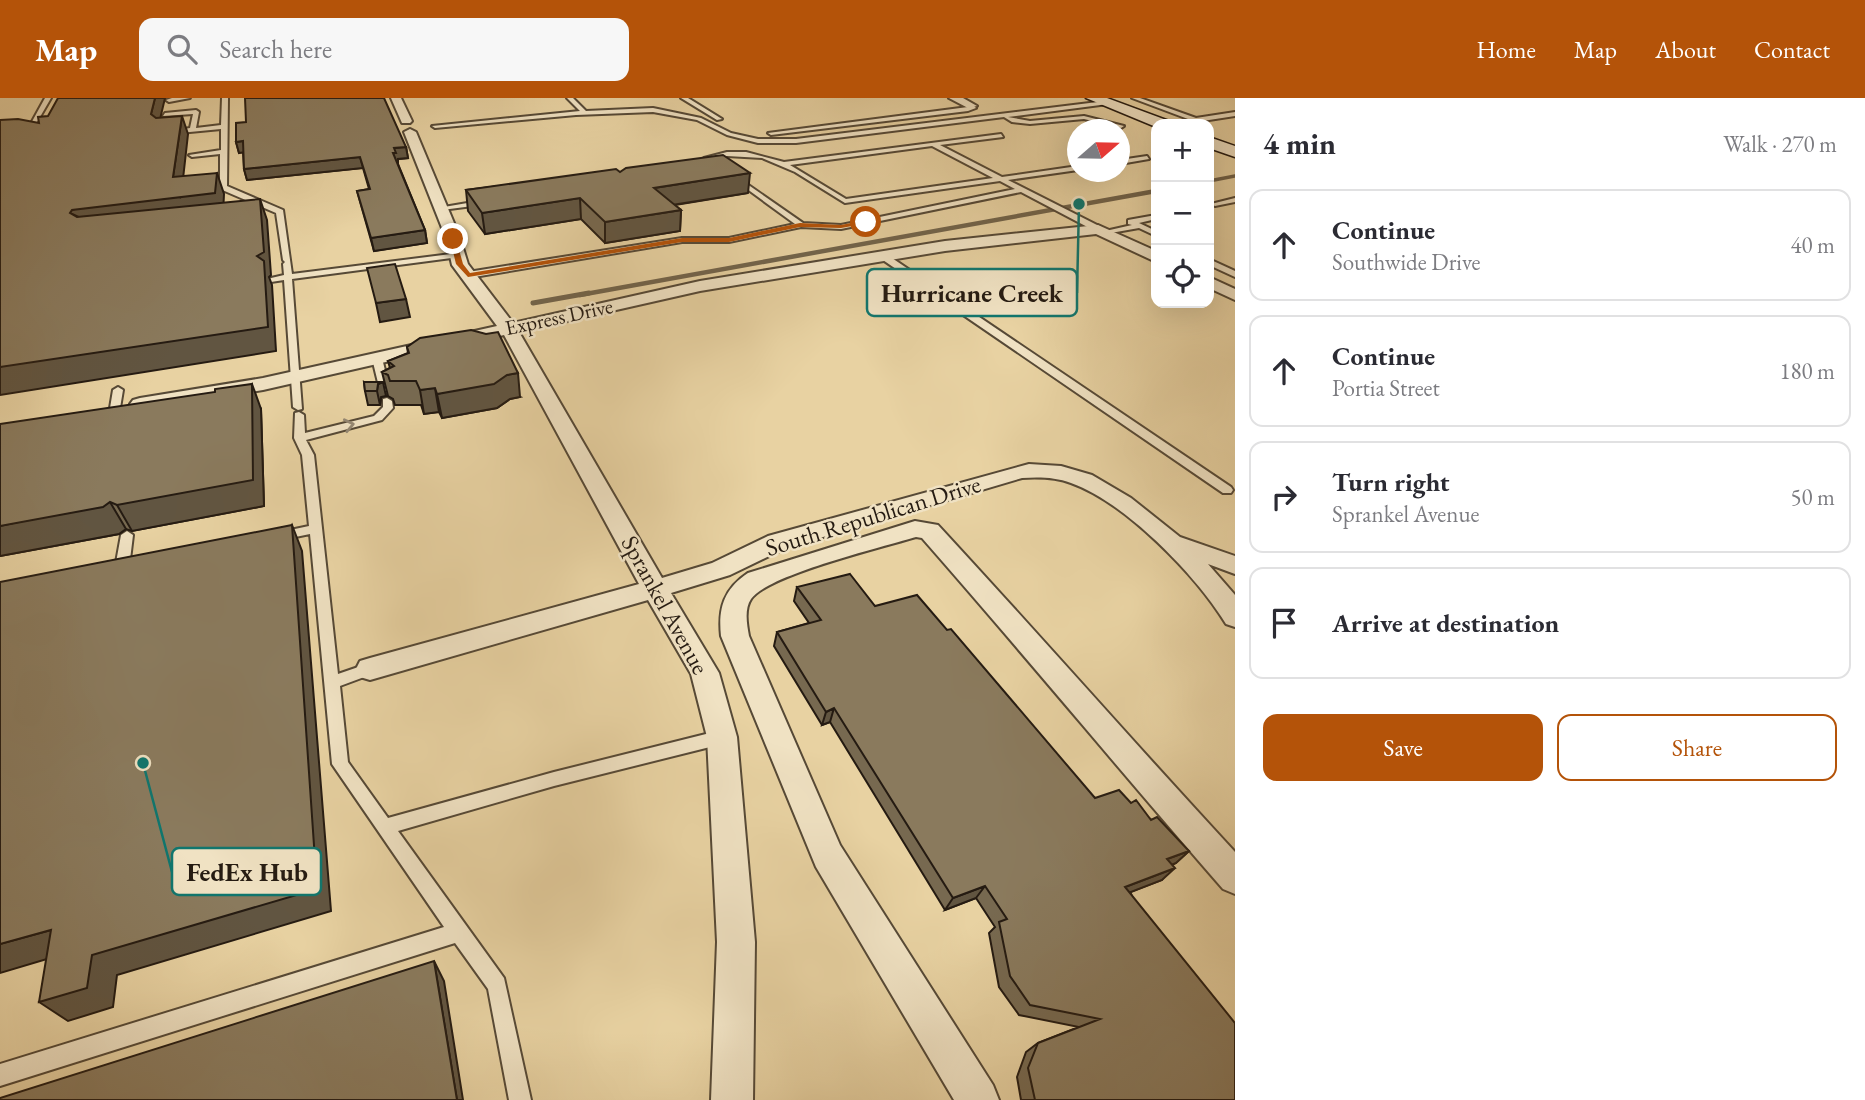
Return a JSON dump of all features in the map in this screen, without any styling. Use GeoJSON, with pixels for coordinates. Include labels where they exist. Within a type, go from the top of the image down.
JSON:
{"type":"FeatureCollection","features":[{"type":"Feature","properties":{"kind":"main road"},"geometry":{"type":"LineString","coordinates":[[1100,100],[1151,119]]}},
{"type":"Feature","properties":{"kind":"main road"},"geometry":{"type":"LineString","coordinates":[[1214,144],[1235,152]]}},
{"type":"Feature","properties":{"kind":"street","name":"Sprankel Avenue"},"geometry":{"type":"LineString","coordinates":[[396,98],[458,251],[510,328],[655,589],[705,673],[722,737],[736,942],[732,1100]]}},
{"type":"Feature","properties":{"kind":"street"},"geometry":{"type":"LineString","coordinates":[[954,98],[972,106]]}},
{"type":"Feature","properties":{"kind":"street"},"geometry":{"type":"LineString","coordinates":[[1101,230],[1151,255]]}},
{"type":"Feature","properties":{"kind":"street","name":"Express Drive"},"geometry":{"type":"LineString","coordinates":[[112,403],[298,376],[700,286],[883,256],[1101,230]]}},
{"type":"Feature","properties":{"kind":"street"},"geometry":{"type":"LineString","coordinates":[[1214,284],[1235,295]]}},
{"type":"Feature","properties":{"kind":"street","name":"South Republican Drive"},"geometry":{"type":"LineString","coordinates":[[370,669],[722,569],[777,542],[1021,471],[1039,470],[1083,480],[1107,492],[1162,536]]}},
{"type":"Feature","properties":{"kind":"street"},"geometry":{"type":"LineString","coordinates":[[978,1100],[828,856],[735,636],[732,608],[744,589],[768,575],[915,529],[929,531],[1063,679],[1088,713],[1235,877]]}},
{"type":"Feature","properties":{"kind":"street"},"geometry":{"type":"LineString","coordinates":[[1162,536],[1235,565]]}},
{"type":"Feature","properties":{"kind":"street"},"geometry":{"type":"LineString","coordinates":[[1162,536],[1216,587],[1235,617]]}},
{"type":"Feature","properties":{"kind":"lane"},"geometry":{"type":"LineString","coordinates":[[0,133],[30,128],[48,98]]}},
{"type":"Feature","properties":{"kind":"lane"},"geometry":{"type":"LineString","coordinates":[[169,100],[187,98]]}},
{"type":"Feature","properties":{"kind":"lane"},"geometry":{"type":"LineString","coordinates":[[225,98],[223,187],[280,212]]}},
{"type":"Feature","properties":{"kind":"lane"},"geometry":{"type":"LineString","coordinates":[[570,98],[585,113]]}},
{"type":"Feature","properties":{"kind":"lane"},"geometry":{"type":"LineString","coordinates":[[684,98],[734,127],[766,133],[968,110],[973,108],[972,106]]}},
{"type":"Feature","properties":{"kind":"lane"},"geometry":{"type":"LineString","coordinates":[[1135,98],[1196,120],[1235,117]]}},
{"type":"Feature","properties":{"kind":"lane"},"geometry":{"type":"LineString","coordinates":[[435,126],[585,113],[670,111],[699,118],[729,134],[758,141],[796,141],[1002,116],[1100,100]]}},
{"type":"Feature","properties":{"kind":"lane"},"geometry":{"type":"LineString","coordinates":[[165,115],[196,109],[193,129]]}},
{"type":"Feature","properties":{"kind":"lane"},"geometry":{"type":"LineString","coordinates":[[1002,116],[1026,123],[1078,117],[1095,119]]}},
{"type":"Feature","properties":{"kind":"lane"},"geometry":{"type":"LineString","coordinates":[[1214,121],[1235,117]]}},
{"type":"Feature","properties":{"kind":"lane"},"geometry":{"type":"LineString","coordinates":[[163,132],[223,127]]}},
{"type":"Feature","properties":{"kind":"lane"},"geometry":{"type":"LineString","coordinates":[[18,131],[31,135]]}},
{"type":"Feature","properties":{"kind":"lane"},"geometry":{"type":"LineString","coordinates":[[787,163],[1001,136]]}},
{"type":"Feature","properties":{"kind":"lane"},"geometry":{"type":"LineString","coordinates":[[933,144],[1101,230],[1140,226]]}},
{"type":"Feature","properties":{"kind":"lane"},"geometry":{"type":"LineString","coordinates":[[192,155],[223,152]]}},
{"type":"Feature","properties":{"kind":"lane"},"geometry":{"type":"LineString","coordinates":[[695,160],[723,153],[756,155],[787,163],[845,201],[1067,169]]}},
{"type":"Feature","properties":{"kind":"lane"},"geometry":{"type":"LineString","coordinates":[[708,158],[718,165]]}},
{"type":"Feature","properties":{"kind":"lane"},"geometry":{"type":"LineString","coordinates":[[1130,160],[1147,158]]}},
{"type":"Feature","properties":{"kind":"lane"},"geometry":{"type":"LineString","coordinates":[[728,173],[800,225]]}},
{"type":"Feature","properties":{"kind":"lane"},"geometry":{"type":"LineString","coordinates":[[271,279],[458,251],[729,240],[800,225],[841,226],[1020,190]]}},
{"type":"Feature","properties":{"kind":"lane"},"geometry":{"type":"LineString","coordinates":[[442,208],[486,202],[496,197]]}},
{"type":"Feature","properties":{"kind":"lane"},"geometry":{"type":"LineString","coordinates":[[1215,204],[1235,200]]}},
{"type":"Feature","properties":{"kind":"lane"},"geometry":{"type":"LineString","coordinates":[[267,214],[280,212]]}},
{"type":"Feature","properties":{"kind":"lane"},"geometry":{"type":"LineString","coordinates":[[280,212],[298,376],[300,438],[308,456],[340,764],[497,985],[520,1100]]}},
{"type":"Feature","properties":{"kind":"lane"},"geometry":{"type":"LineString","coordinates":[[1151,218],[1131,222],[1151,232]]}},
{"type":"Feature","properties":{"kind":"lane"},"geometry":{"type":"LineString","coordinates":[[883,256],[1227,490]]}},
{"type":"Feature","properties":{"kind":"lane"},"geometry":{"type":"LineString","coordinates":[[1214,257],[1235,267]]}},
{"type":"Feature","properties":{"kind":"lane"},"geometry":{"type":"LineString","coordinates":[[1214,264],[1235,274]]}},
{"type":"Feature","properties":{"kind":"lane"},"geometry":{"type":"LineString","coordinates":[[300,438],[379,418],[388,408],[377,358]]}},
{"type":"Feature","properties":{"kind":"lane"},"geometry":{"type":"LineString","coordinates":[[264,540],[316,529]]}},
{"type":"Feature","properties":{"kind":"lane"},"geometry":{"type":"LineString","coordinates":[[121,568],[127,535]]}},
{"type":"Feature","properties":{"kind":"lane"},"geometry":{"type":"LineString","coordinates":[[331,683],[370,669]]}},
{"type":"Feature","properties":{"kind":"lane"},"geometry":{"type":"LineString","coordinates":[[384,827],[554,779],[722,737]]}},
{"type":"Feature","properties":{"kind":"lane"},"geometry":{"type":"LineString","coordinates":[[0,1075],[458,932]]}},
{"type":"Feature","properties":{"kind":"building"},"geometry":{"type":"Polygon","coordinates":[[[58,98],[155,98],[151,114],[156,118],[182,116],[173,177],[217,173],[215,193],[72,210],[70,213],[77,217],[260,199],[264,252],[257,256],[264,261],[268,327],[0,367],[0,120],[18,119],[39,123],[38,117],[48,116],[58,98]]]}},
{"type":"Feature","properties":{"kind":"building"},"geometry":{"type":"Polygon","coordinates":[[[245,98],[384,98],[406,147],[394,148],[396,153],[393,153],[425,230],[371,238],[357,191],[370,189],[360,157],[244,169],[243,141],[236,142],[236,123],[246,122],[245,98]]]}},
{"type":"Feature","properties":{"kind":"building"},"geometry":{"type":"Polygon","coordinates":[[[723,155],[750,173],[654,188],[681,210],[605,222],[580,198],[482,213],[466,190],[616,169],[620,172],[626,168],[723,155]]]}},
{"type":"Feature","properties":{"kind":"building"},"geometry":{"type":"Polygon","coordinates":[[[395,264],[406,299],[376,303],[367,268],[395,264]]]}},
{"type":"Feature","properties":{"kind":"building"},"geometry":{"type":"Polygon","coordinates":[[[471,330],[486,334],[498,332],[518,373],[507,375],[494,384],[437,394],[435,388],[420,390],[416,381],[390,381],[388,375],[382,372],[394,366],[388,361],[409,353],[407,347],[420,338],[471,330]]]}},
{"type":"Feature","properties":{"kind":"building"},"geometry":{"type":"Polygon","coordinates":[[[364,382],[383,382],[378,384],[377,391],[365,391],[364,382]]]}},
{"type":"Feature","properties":{"kind":"building"},"geometry":{"type":"Polygon","coordinates":[[[252,384],[253,480],[117,505],[110,502],[103,507],[0,526],[0,424],[215,392],[215,389],[252,384]]]}},
{"type":"Feature","properties":{"kind":"building"},"geometry":{"type":"Polygon","coordinates":[[[292,525],[317,889],[92,955],[87,988],[39,1002],[51,930],[0,944],[0,582],[292,525]]]}},
{"type":"Feature","properties":{"kind":"building"},"geometry":{"type":"Polygon","coordinates":[[[850,574],[875,606],[917,595],[947,630],[951,629],[1095,798],[1119,790],[1131,803],[1136,800],[1151,820],[1157,817],[1189,851],[1167,859],[1175,868],[1125,887],[1235,1023],[1235,1100],[1035,1100],[1028,1068],[1038,1043],[1100,1019],[1030,1005],[1010,976],[999,922],[1007,919],[985,886],[953,898],[834,708],[826,712],[777,632],[821,620],[797,587],[850,574]]]}},
{"type":"Feature","properties":{"kind":"building"},"geometry":{"type":"Polygon","coordinates":[[[434,961],[457,1100],[0,1100],[0,1098],[434,961]]]}},
{"type":"Feature","properties":{"kind":"waterway"},"geometry":{"type":"LineString","coordinates":[[1214,180],[1235,176]]}},
{"type":"Feature","properties":{"kind":"waterway"},"geometry":{"type":"LineString","coordinates":[[580,295],[1151,192]]}},
{"type":"Feature","properties":{"kind":"waterway"},"geometry":{"type":"LineString","coordinates":[[533,303],[589,293]]}},
{"type":"Feature","properties":{"kind":"place","name":"Hurricane Creek"},"geometry":{"type":"Point","coordinates":[1079,204]}},
{"type":"Feature","properties":{"kind":"place","name":"FedEx Hub"},"geometry":{"type":"Point","coordinates":[143,763]}},
{"type":"Feature","properties":{"kind":"route"},"geometry":{"type":"LineString","coordinates":[[453,239],[460,264],[468,275],[682,240],[729,240],[800,225],[841,226],[866,222]]}}]}
